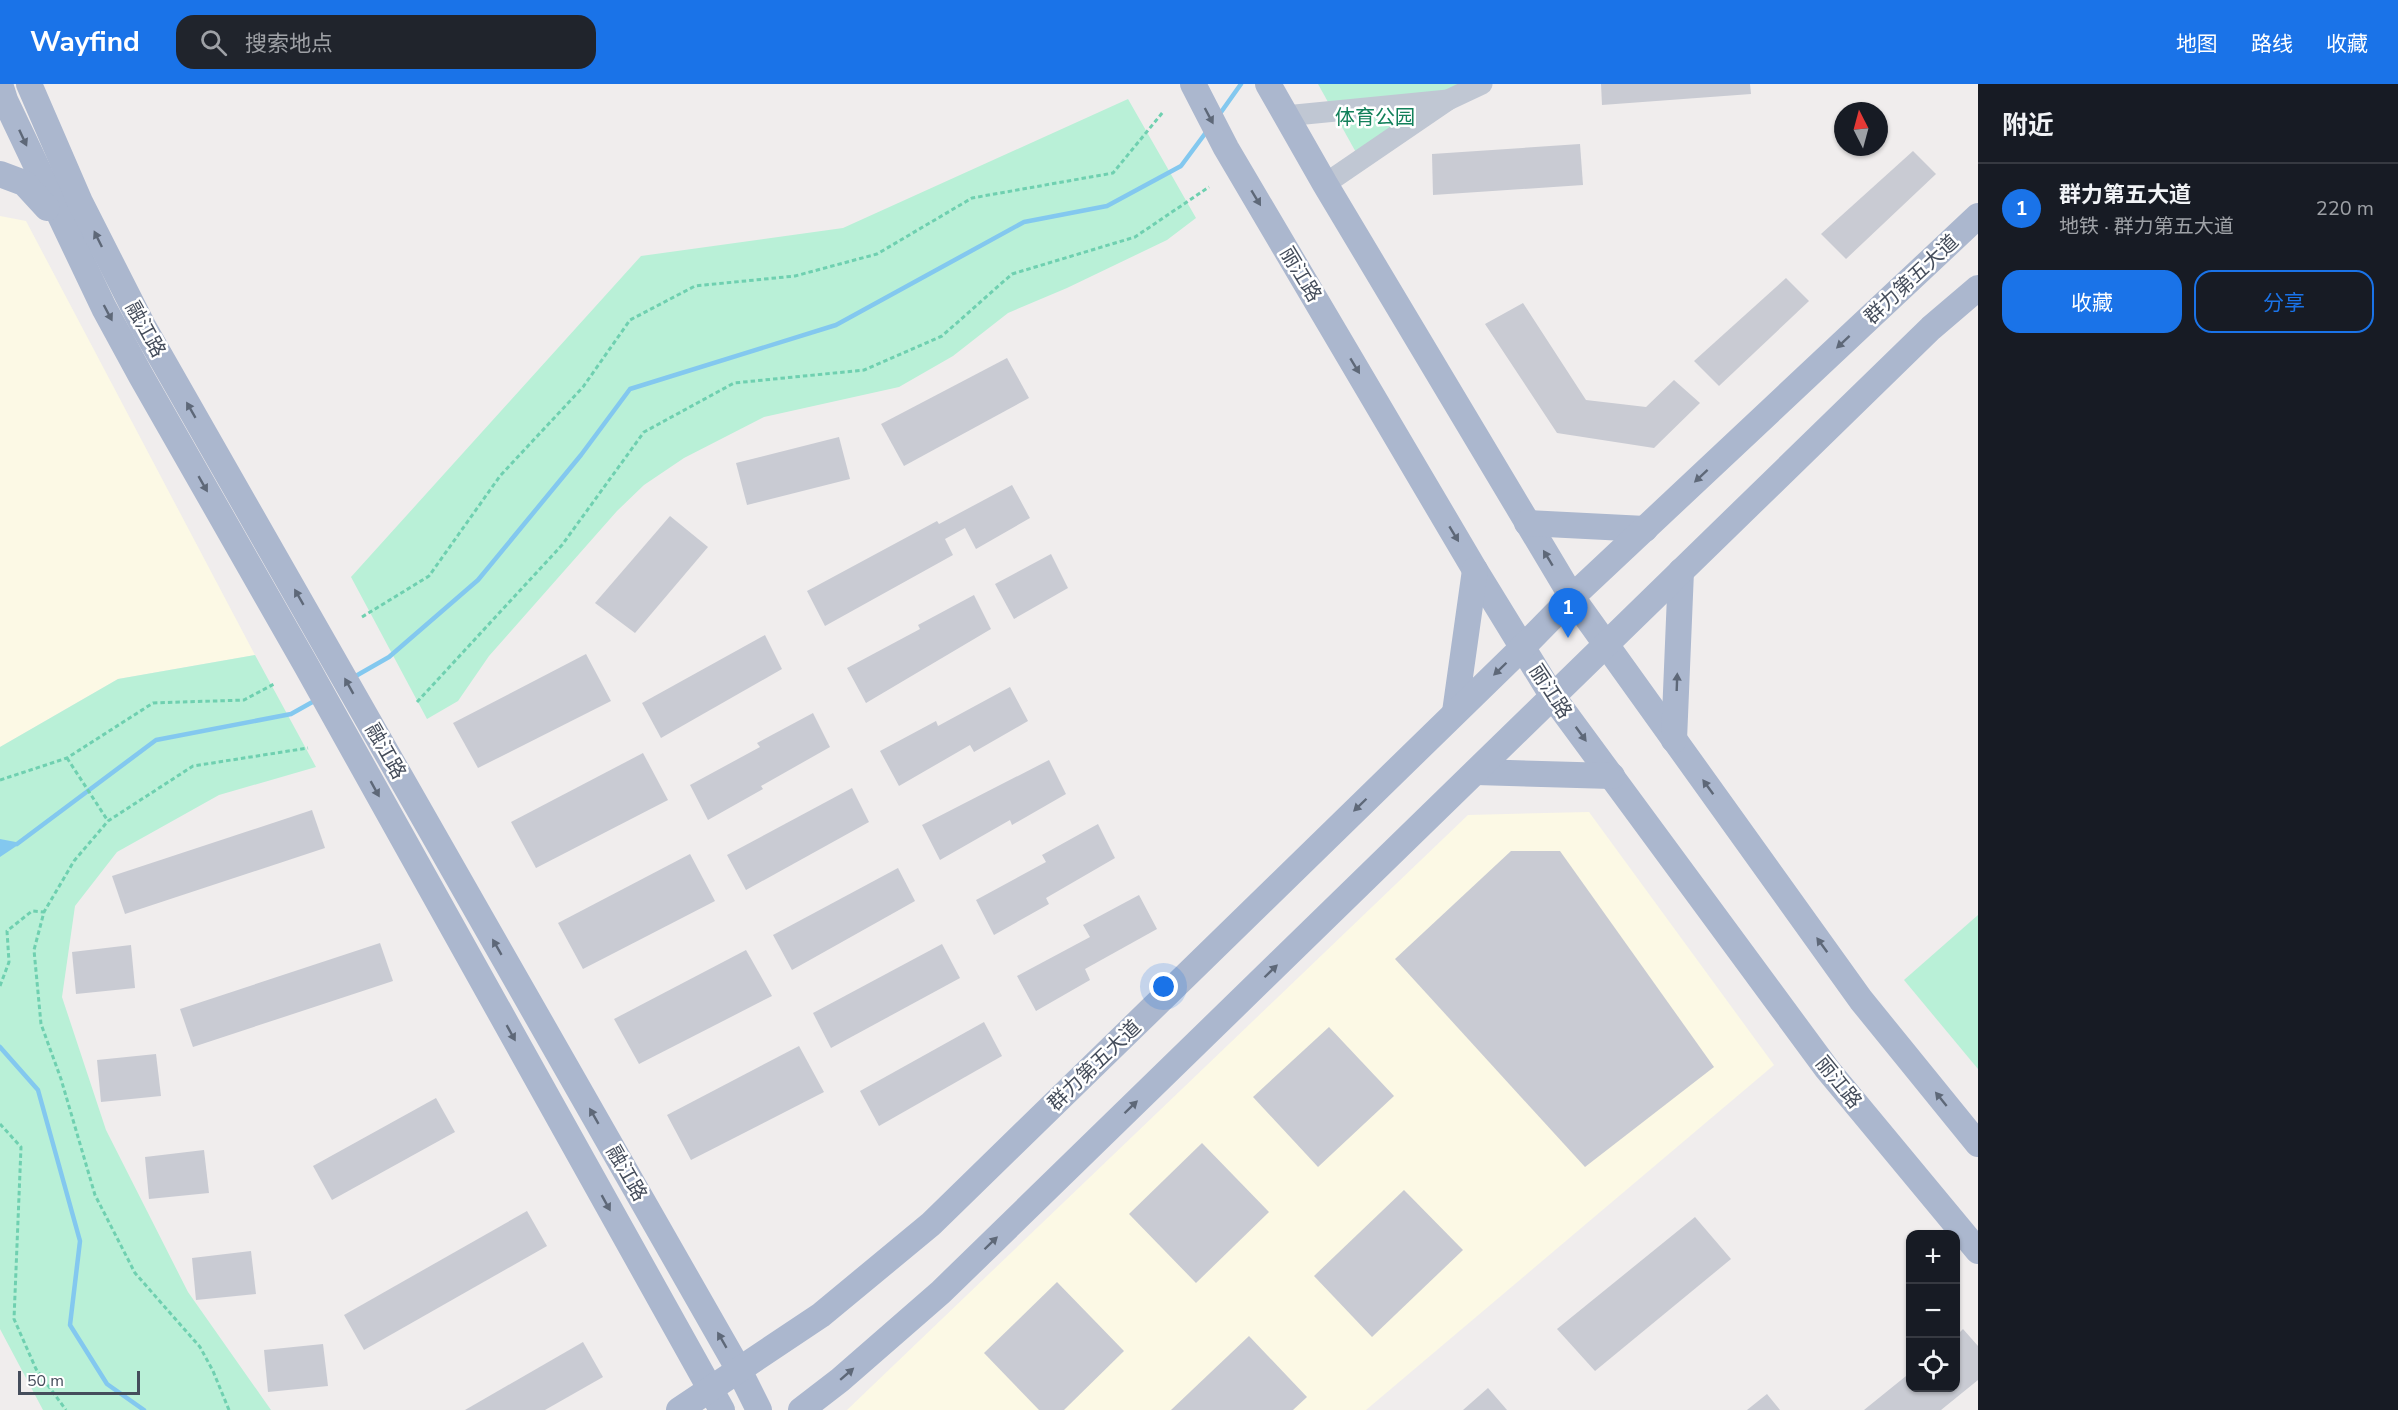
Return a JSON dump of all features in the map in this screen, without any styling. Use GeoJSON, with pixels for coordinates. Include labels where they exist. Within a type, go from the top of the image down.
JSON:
{"type":"FeatureCollection","features":[{"type":"Feature","properties":{"kind":"main road"},"geometry":{"type":"LineString","coordinates":[[2,96],[27,84]]}},
{"type":"Feature","properties":{"kind":"main road","name":"融江路"},"geometry":{"type":"LineString","coordinates":[[27,84],[80,202],[143,326],[739,1370],[759,1410]]}},
{"type":"Feature","properties":{"kind":"main road","name":"丽江路"},"geometry":{"type":"LineString","coordinates":[[1193,84],[1226,148],[1475,570],[1553,697],[1827,1069],[1978,1251]]}},
{"type":"Feature","properties":{"kind":"main road"},"geometry":{"type":"LineString","coordinates":[[1268,84],[1324,184],[1572,597],[1861,999],[1978,1144]]}},
{"type":"Feature","properties":{"kind":"main road","name":"融江路"},"geometry":{"type":"LineString","coordinates":[[2,96],[66,230],[141,376],[306,665],[716,1399]]}},
{"type":"Feature","properties":{"kind":"main road"},"geometry":{"type":"LineString","coordinates":[[0,174],[24,183],[66,230]]}},
{"type":"Feature","properties":{"kind":"main road","name":"群力第五大道"},"geometry":{"type":"LineString","coordinates":[[679,1410],[716,1399],[739,1370],[822,1316],[930,1224],[1572,597],[1978,216]]}},
{"type":"Feature","properties":{"kind":"main road"},"geometry":{"type":"LineString","coordinates":[[801,1410],[840,1380],[941,1292],[1931,328],[1978,288]]}},
{"type":"Feature","properties":{"kind":"main road"},"geometry":{"type":"LineString","coordinates":[[1527,523],[1644,529]]}},
{"type":"Feature","properties":{"kind":"main road"},"geometry":{"type":"LineString","coordinates":[[1455,712],[1475,570]]}},
{"type":"Feature","properties":{"kind":"main road"},"geometry":{"type":"LineString","coordinates":[[1674,740],[1681,571]]}},
{"type":"Feature","properties":{"kind":"main road"},"geometry":{"type":"LineString","coordinates":[[1476,772],[1612,776]]}},
{"type":"Feature","properties":{"kind":"street"},"geometry":{"type":"LineString","coordinates":[[1324,184],[1448,100],[1482,84]]}},
{"type":"Feature","properties":{"kind":"street"},"geometry":{"type":"LineString","coordinates":[[1285,116],[1448,100]]}},
{"type":"Feature","properties":{"kind":"path"},"geometry":{"type":"LineString","coordinates":[[362,617],[429,576],[500,476],[583,387],[630,320],[695,286],[795,276],[877,254],[972,198],[1113,173],[1163,112]]}},
{"type":"Feature","properties":{"kind":"path"},"geometry":{"type":"LineString","coordinates":[[417,702],[562,544],[644,432],[734,382],[864,370],[942,336],[1012,274],[1135,237],[1209,187]]}},
{"type":"Feature","properties":{"kind":"path"},"geometry":{"type":"LineString","coordinates":[[0,780],[67,758],[153,703],[244,700],[274,684]]}},
{"type":"Feature","properties":{"kind":"path"},"geometry":{"type":"LineString","coordinates":[[229,1410],[200,1347],[135,1273],[95,1195],[61,1080],[40,1024],[34,950],[44,912],[74,861],[108,821],[193,766],[308,748]]}},
{"type":"Feature","properties":{"kind":"path"},"geometry":{"type":"LineString","coordinates":[[67,758],[108,821]]}},
{"type":"Feature","properties":{"kind":"path"},"geometry":{"type":"LineString","coordinates":[[0,986],[9,962],[7,931],[32,911],[44,912]]}},
{"type":"Feature","properties":{"kind":"path"},"geometry":{"type":"LineString","coordinates":[[0,1124],[21,1147],[14,1318],[36,1369],[66,1410]]}},
{"type":"Feature","properties":{"kind":"shaded area"},"geometry":{"type":"Polygon","coordinates":[[[0,216],[26,221],[255,655],[118,679],[0,747],[0,216]]]}},
{"type":"Feature","properties":{"kind":"shaded area"},"geometry":{"type":"Polygon","coordinates":[[[1589,812],[1774,1065],[1366,1410],[847,1410],[1468,815],[1589,812]]]}},
{"type":"Feature","properties":{"kind":"green space","name":"体育公园"},"geometry":{"type":"Polygon","coordinates":[[[1318,84],[1490,84],[1363,165],[1318,84]]]}},
{"type":"Feature","properties":{"kind":"green space"},"geometry":{"type":"Polygon","coordinates":[[[1128,99],[1196,218],[1167,240],[1067,288],[1008,313],[953,356],[899,387],[764,417],[684,458],[644,485],[617,511],[489,656],[458,701],[427,719],[351,577],[641,256],[843,228],[1128,99]]]}},
{"type":"Feature","properties":{"kind":"green space"},"geometry":{"type":"Polygon","coordinates":[[[255,655],[316,767],[219,795],[117,852],[75,906],[62,997],[106,1130],[188,1292],[271,1410],[43,1410],[0,1329],[0,747],[118,679],[255,655]]]}},
{"type":"Feature","properties":{"kind":"green space"},"geometry":{"type":"Polygon","coordinates":[[[1978,915],[1978,1069],[1904,980],[1978,915]]]}},
{"type":"Feature","properties":{"kind":"water"},"geometry":{"type":"Polygon","coordinates":[[[0,839],[21,843],[0,857],[0,839]]]}},
{"type":"Feature","properties":{"kind":"building"},"geometry":{"type":"Polygon","coordinates":[[[1601,84],[1750,84],[1751,94],[1602,105],[1601,84]]]}},
{"type":"Feature","properties":{"kind":"building"},"geometry":{"type":"Polygon","coordinates":[[[1580,144],[1583,185],[1433,195],[1432,154],[1580,144]]]}},
{"type":"Feature","properties":{"kind":"building"},"geometry":{"type":"Polygon","coordinates":[[[1913,151],[1936,174],[1846,259],[1821,234],[1913,151]]]}},
{"type":"Feature","properties":{"kind":"building"},"geometry":{"type":"Polygon","coordinates":[[[1786,278],[1809,301],[1719,386],[1694,361],[1786,278]]]}},
{"type":"Feature","properties":{"kind":"building"},"geometry":{"type":"Polygon","coordinates":[[[1523,303],[1586,400],[1646,407],[1674,380],[1700,403],[1654,448],[1557,433],[1485,324],[1523,303]]]}},
{"type":"Feature","properties":{"kind":"building"},"geometry":{"type":"Polygon","coordinates":[[[1007,358],[1029,398],[904,466],[881,424],[1007,358]]]}},
{"type":"Feature","properties":{"kind":"building"},"geometry":{"type":"Polygon","coordinates":[[[839,437],[850,479],[747,505],[736,463],[839,437]]]}},
{"type":"Feature","properties":{"kind":"building"},"geometry":{"type":"Polygon","coordinates":[[[1012,485],[1030,518],[976,549],[965,528],[945,539],[953,555],[825,626],[807,591],[937,521],[939,524],[1012,485]]]}},
{"type":"Feature","properties":{"kind":"building"},"geometry":{"type":"Polygon","coordinates":[[[670,516],[708,547],[635,633],[595,603],[670,516]]]}},
{"type":"Feature","properties":{"kind":"building"},"geometry":{"type":"Polygon","coordinates":[[[1051,554],[1068,588],[1014,619],[995,584],[1051,554]]]}},
{"type":"Feature","properties":{"kind":"building"},"geometry":{"type":"Polygon","coordinates":[[[974,595],[991,629],[866,703],[847,668],[920,629],[918,625],[974,595]]]}},
{"type":"Feature","properties":{"kind":"building"},"geometry":{"type":"Polygon","coordinates":[[[765,635],[782,669],[661,738],[642,703],[765,635]]]}},
{"type":"Feature","properties":{"kind":"building"},"geometry":{"type":"Polygon","coordinates":[[[586,654],[611,701],[478,768],[453,723],[586,654]]]}},
{"type":"Feature","properties":{"kind":"building"},"geometry":{"type":"Polygon","coordinates":[[[1010,687],[1028,721],[974,752],[970,745],[899,786],[880,751],[936,721],[938,726],[1010,687]]]}},
{"type":"Feature","properties":{"kind":"building"},"geometry":{"type":"Polygon","coordinates":[[[813,713],[830,747],[761,786],[763,789],[708,820],[690,785],[760,747],[757,743],[813,713]]]}},
{"type":"Feature","properties":{"kind":"building"},"geometry":{"type":"Polygon","coordinates":[[[643,753],[668,800],[536,868],[511,822],[643,753]]]}},
{"type":"Feature","properties":{"kind":"building"},"geometry":{"type":"Polygon","coordinates":[[[1049,760],[1066,794],[1012,825],[1010,820],[940,860],[922,825],[1049,760]]]}},
{"type":"Feature","properties":{"kind":"building"},"geometry":{"type":"Polygon","coordinates":[[[852,788],[869,822],[746,890],[727,855],[852,788]]]}},
{"type":"Feature","properties":{"kind":"building"},"geometry":{"type":"Polygon","coordinates":[[[312,810],[325,848],[125,914],[112,876],[312,810]]]}},
{"type":"Feature","properties":{"kind":"building"},"geometry":{"type":"Polygon","coordinates":[[[1098,824],[1115,858],[1046,898],[1049,904],[994,935],[976,900],[1046,862],[1042,855],[1098,824]]]}},
{"type":"Feature","properties":{"kind":"building"},"geometry":{"type":"Polygon","coordinates":[[[1511,851],[1560,851],[1714,1067],[1585,1167],[1395,959],[1511,851]]]}},
{"type":"Feature","properties":{"kind":"building"},"geometry":{"type":"Polygon","coordinates":[[[690,854],[715,901],[583,969],[558,923],[690,854]]]}},
{"type":"Feature","properties":{"kind":"building"},"geometry":{"type":"Polygon","coordinates":[[[898,868],[915,901],[792,970],[773,935],[898,868]]]}},
{"type":"Feature","properties":{"kind":"building"},"geometry":{"type":"Polygon","coordinates":[[[1139,895],[1157,929],[1085,969],[1090,980],[1036,1011],[1017,976],[1090,937],[1083,925],[1139,895]]]}},
{"type":"Feature","properties":{"kind":"building"},"geometry":{"type":"Polygon","coordinates":[[[380,943],[393,981],[193,1047],[180,1009],[380,943]]]}},
{"type":"Feature","properties":{"kind":"building"},"geometry":{"type":"Polygon","coordinates":[[[942,944],[960,978],[831,1048],[813,1013],[942,944]]]}},
{"type":"Feature","properties":{"kind":"building"},"geometry":{"type":"Polygon","coordinates":[[[131,945],[135,988],[76,994],[72,952],[131,945]]]}},
{"type":"Feature","properties":{"kind":"building"},"geometry":{"type":"Polygon","coordinates":[[[746,950],[772,996],[639,1064],[614,1019],[746,950]]]}},
{"type":"Feature","properties":{"kind":"building"},"geometry":{"type":"Polygon","coordinates":[[[984,1022],[1002,1056],[879,1126],[860,1091],[984,1022]]]}},
{"type":"Feature","properties":{"kind":"building"},"geometry":{"type":"Polygon","coordinates":[[[1329,1027],[1394,1096],[1318,1167],[1253,1097],[1329,1027]]]}},
{"type":"Feature","properties":{"kind":"building"},"geometry":{"type":"Polygon","coordinates":[[[799,1046],[824,1092],[691,1160],[667,1115],[799,1046]]]}},
{"type":"Feature","properties":{"kind":"building"},"geometry":{"type":"Polygon","coordinates":[[[156,1054],[161,1096],[101,1102],[97,1060],[156,1054]]]}},
{"type":"Feature","properties":{"kind":"building"},"geometry":{"type":"Polygon","coordinates":[[[436,1098],[455,1132],[332,1200],[313,1166],[436,1098]]]}},
{"type":"Feature","properties":{"kind":"building"},"geometry":{"type":"Polygon","coordinates":[[[1202,1143],[1269,1212],[1196,1283],[1129,1214],[1202,1143]]]}},
{"type":"Feature","properties":{"kind":"building"},"geometry":{"type":"Polygon","coordinates":[[[204,1150],[209,1193],[149,1199],[145,1157],[204,1150]]]}},
{"type":"Feature","properties":{"kind":"building"},"geometry":{"type":"Polygon","coordinates":[[[1404,1190],[1463,1250],[1372,1337],[1314,1276],[1404,1190]]]}},
{"type":"Feature","properties":{"kind":"building"},"geometry":{"type":"Polygon","coordinates":[[[527,1211],[547,1246],[364,1350],[344,1315],[527,1211]]]}},
{"type":"Feature","properties":{"kind":"building"},"geometry":{"type":"Polygon","coordinates":[[[1695,1217],[1731,1259],[1595,1371],[1557,1329],[1695,1217]]]}},
{"type":"Feature","properties":{"kind":"building"},"geometry":{"type":"Polygon","coordinates":[[[251,1251],[256,1294],[196,1300],[192,1258],[251,1251]]]}},
{"type":"Feature","properties":{"kind":"building"},"geometry":{"type":"Polygon","coordinates":[[[1057,1282],[1124,1351],[1064,1410],[1039,1410],[984,1353],[1057,1282]]]}},
{"type":"Feature","properties":{"kind":"building"},"geometry":{"type":"Polygon","coordinates":[[[1963,1329],[1978,1346],[1978,1380],[1941,1410],[1864,1410],[1906,1376],[1906,1392],[1960,1392],[1960,1332],[1963,1329]]]}},
{"type":"Feature","properties":{"kind":"building"},"geometry":{"type":"Polygon","coordinates":[[[1249,1336],[1307,1397],[1293,1410],[1171,1410],[1249,1336]]]}},
{"type":"Feature","properties":{"kind":"building"},"geometry":{"type":"Polygon","coordinates":[[[583,1342],[603,1377],[545,1410],[465,1410],[583,1342]]]}},
{"type":"Feature","properties":{"kind":"building"},"geometry":{"type":"Polygon","coordinates":[[[323,1344],[328,1386],[268,1392],[264,1350],[323,1344]]]}},
{"type":"Feature","properties":{"kind":"building"},"geometry":{"type":"Polygon","coordinates":[[[1488,1388],[1507,1410],[1463,1410],[1488,1388]]]}},
{"type":"Feature","properties":{"kind":"building"},"geometry":{"type":"Polygon","coordinates":[[[1767,1394],[1780,1410],[1747,1410],[1767,1394]]]}},
{"type":"Feature","properties":{"kind":"waterway"},"geometry":{"type":"LineString","coordinates":[[1219,115],[1241,84]]}},
{"type":"Feature","properties":{"kind":"waterway"},"geometry":{"type":"LineString","coordinates":[[354,677],[389,657],[478,580],[581,455],[630,389],[836,325],[1024,222],[1107,206],[1181,166],[1207,131]]}},
{"type":"Feature","properties":{"kind":"waterway"},"geometry":{"type":"LineString","coordinates":[[17,844],[156,740],[291,714],[316,700]]}},
{"type":"Feature","properties":{"kind":"waterway"},"geometry":{"type":"LineString","coordinates":[[0,1047],[38,1090],[80,1241],[70,1325],[107,1384],[144,1410]]}},
{"type":"Feature","properties":{"kind":"place","name":"群力第五大道"},"geometry":{"type":"Point","coordinates":[1568,638]}}]}
